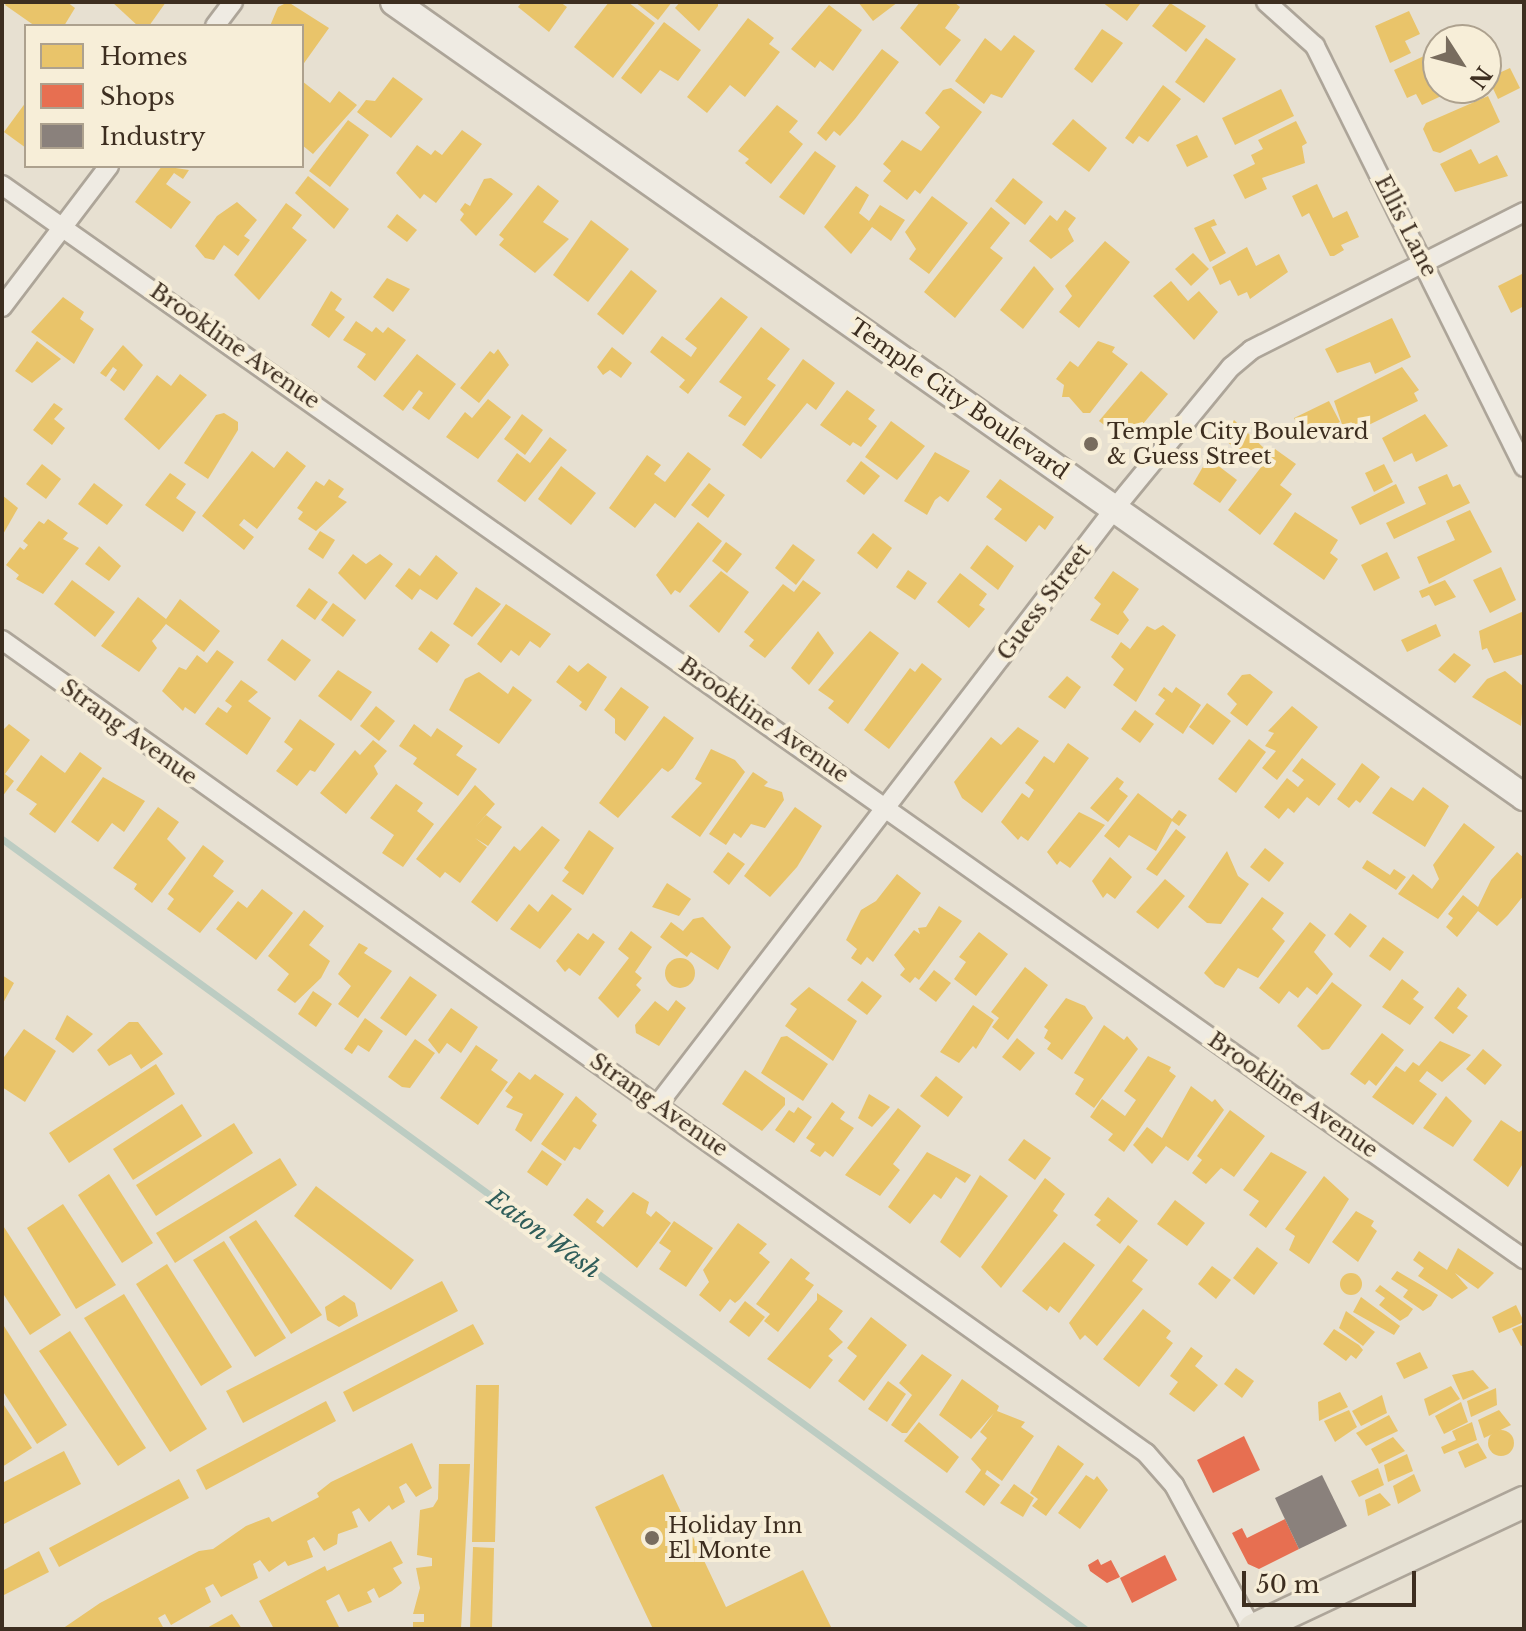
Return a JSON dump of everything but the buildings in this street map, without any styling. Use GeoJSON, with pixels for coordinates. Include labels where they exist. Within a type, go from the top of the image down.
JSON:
{"type":"FeatureCollection","features":[{"type":"Feature","properties":{"kind":"main road","name":"Temple City Boulevard"},"geometry":{"type":"LineString","coordinates":[[394,2],[1524,797]]}},
{"type":"Feature","properties":{"kind":"main road"},"geometry":{"type":"LineString","coordinates":[[1253,1629],[1524,1502]]}},
{"type":"Feature","properties":{"kind":"street"},"geometry":{"type":"LineString","coordinates":[[216,24],[233,2]]}},
{"type":"Feature","properties":{"kind":"street","name":"Ellis Lane"},"geometry":{"type":"LineString","coordinates":[[1266,2],[1294,10],[1315,46],[1524,467]]}},
{"type":"Feature","properties":{"kind":"street"},"geometry":{"type":"LineString","coordinates":[[2,307],[107,168]]}},
{"type":"Feature","properties":{"kind":"street","name":"Brookline Avenue"},"geometry":{"type":"LineString","coordinates":[[2,185],[64,225],[1524,1259]]}},
{"type":"Feature","properties":{"kind":"street","name":"Guess Street"},"geometry":{"type":"LineString","coordinates":[[659,1103],[1115,508],[1231,367],[1251,350],[1524,212]]}},
{"type":"Feature","properties":{"kind":"street","name":"Strang Avenue"},"geometry":{"type":"LineString","coordinates":[[2,640],[470,976],[659,1103],[1146,1453],[1174,1485],[1253,1629]]}},
{"type":"Feature","properties":{"kind":"waterway","name":"Eaton Wash"},"geometry":{"type":"LineString","coordinates":[[2,839],[1085,1629]]}},
{"type":"Feature","properties":{"kind":"place","name":"Temple City Boulevard & Guess Street"},"geometry":{"type":"Point","coordinates":[1091,444]}},
{"type":"Feature","properties":{"kind":"place","name":"Holiday Inn El Monte"},"geometry":{"type":"Point","coordinates":[652,1538]}}]}
